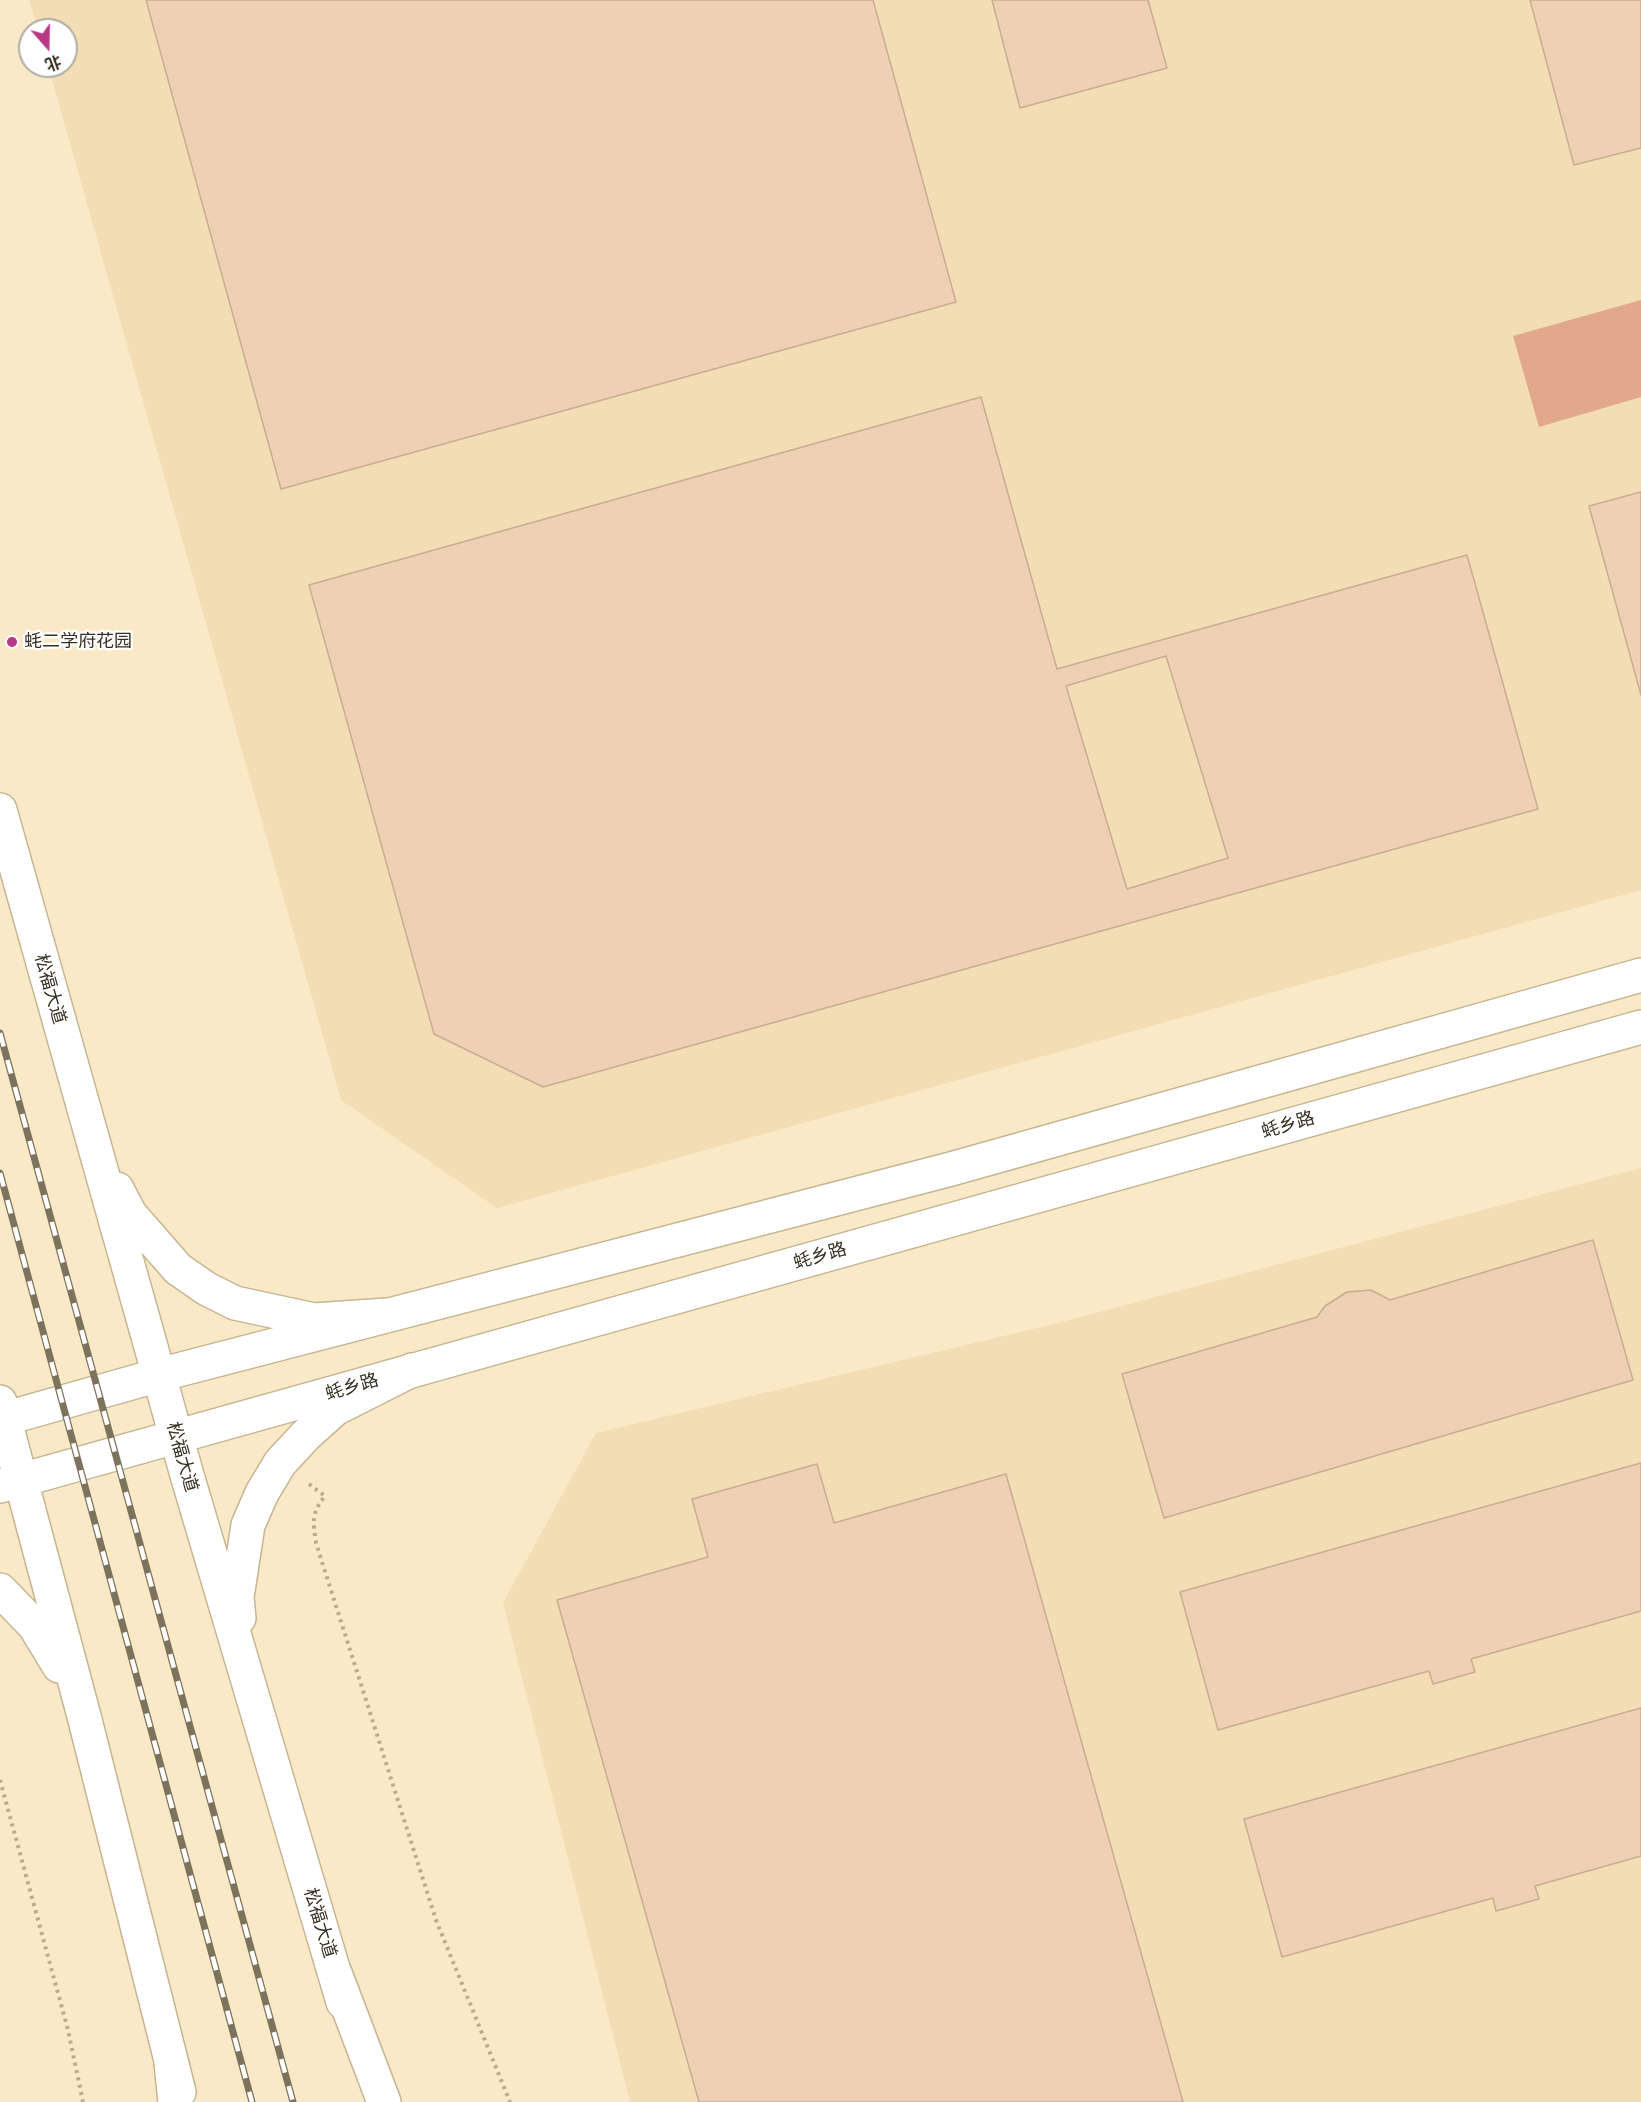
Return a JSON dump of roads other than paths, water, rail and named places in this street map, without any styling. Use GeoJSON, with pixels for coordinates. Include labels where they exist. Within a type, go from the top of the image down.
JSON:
{"type":"FeatureCollection","features":[{"type":"Feature","properties":{"kind":"main road","name":"松福大道"},"geometry":{"type":"LineString","coordinates":[[0,810],[176,1436],[335,1973],[370,2102]]}},
{"type":"Feature","properties":{"kind":"main road"},"geometry":{"type":"LineString","coordinates":[[182,2102],[84,1716],[11,1483],[2,1414],[951,1169],[1641,975]]}},
{"type":"Feature","properties":{"kind":"main road","name":"蚝乡路"},"geometry":{"type":"LineString","coordinates":[[11,1483],[1641,1027]]}},
{"type":"Feature","properties":{"kind":"main road"},"geometry":{"type":"LineString","coordinates":[[94,1146],[130,1214],[178,1269],[207,1289],[235,1303],[314,1320],[387,1315]]}},
{"type":"Feature","properties":{"kind":"main road"},"geometry":{"type":"LineString","coordinates":[[246,1674],[237,1597],[248,1525],[262,1493],[280,1462],[335,1409],[412,1370]]}},
{"type":"Feature","properties":{"kind":"main road"},"geometry":{"type":"LineString","coordinates":[[0,1590],[34,1625],[53,1652],[84,1716]]}},
{"type":"Feature","properties":{"kind":"main road"},"geometry":{"type":"LineString","coordinates":[[335,1973],[384,2102]]}},
{"type":"Feature","properties":{"kind":"main road"},"geometry":{"type":"LineString","coordinates":[[171,2063],[175,2102]]}},
{"type":"Feature","properties":{"kind":"railway"},"geometry":{"type":"LineString","coordinates":[[0,1033],[293,2102]]}},
{"type":"Feature","properties":{"kind":"railway"},"geometry":{"type":"LineString","coordinates":[[0,1173],[252,2102]]}},
{"type":"Feature","properties":{"kind":"place","name":"蚝二学府花园"},"geometry":{"type":"Point","coordinates":[12,642]}}]}
